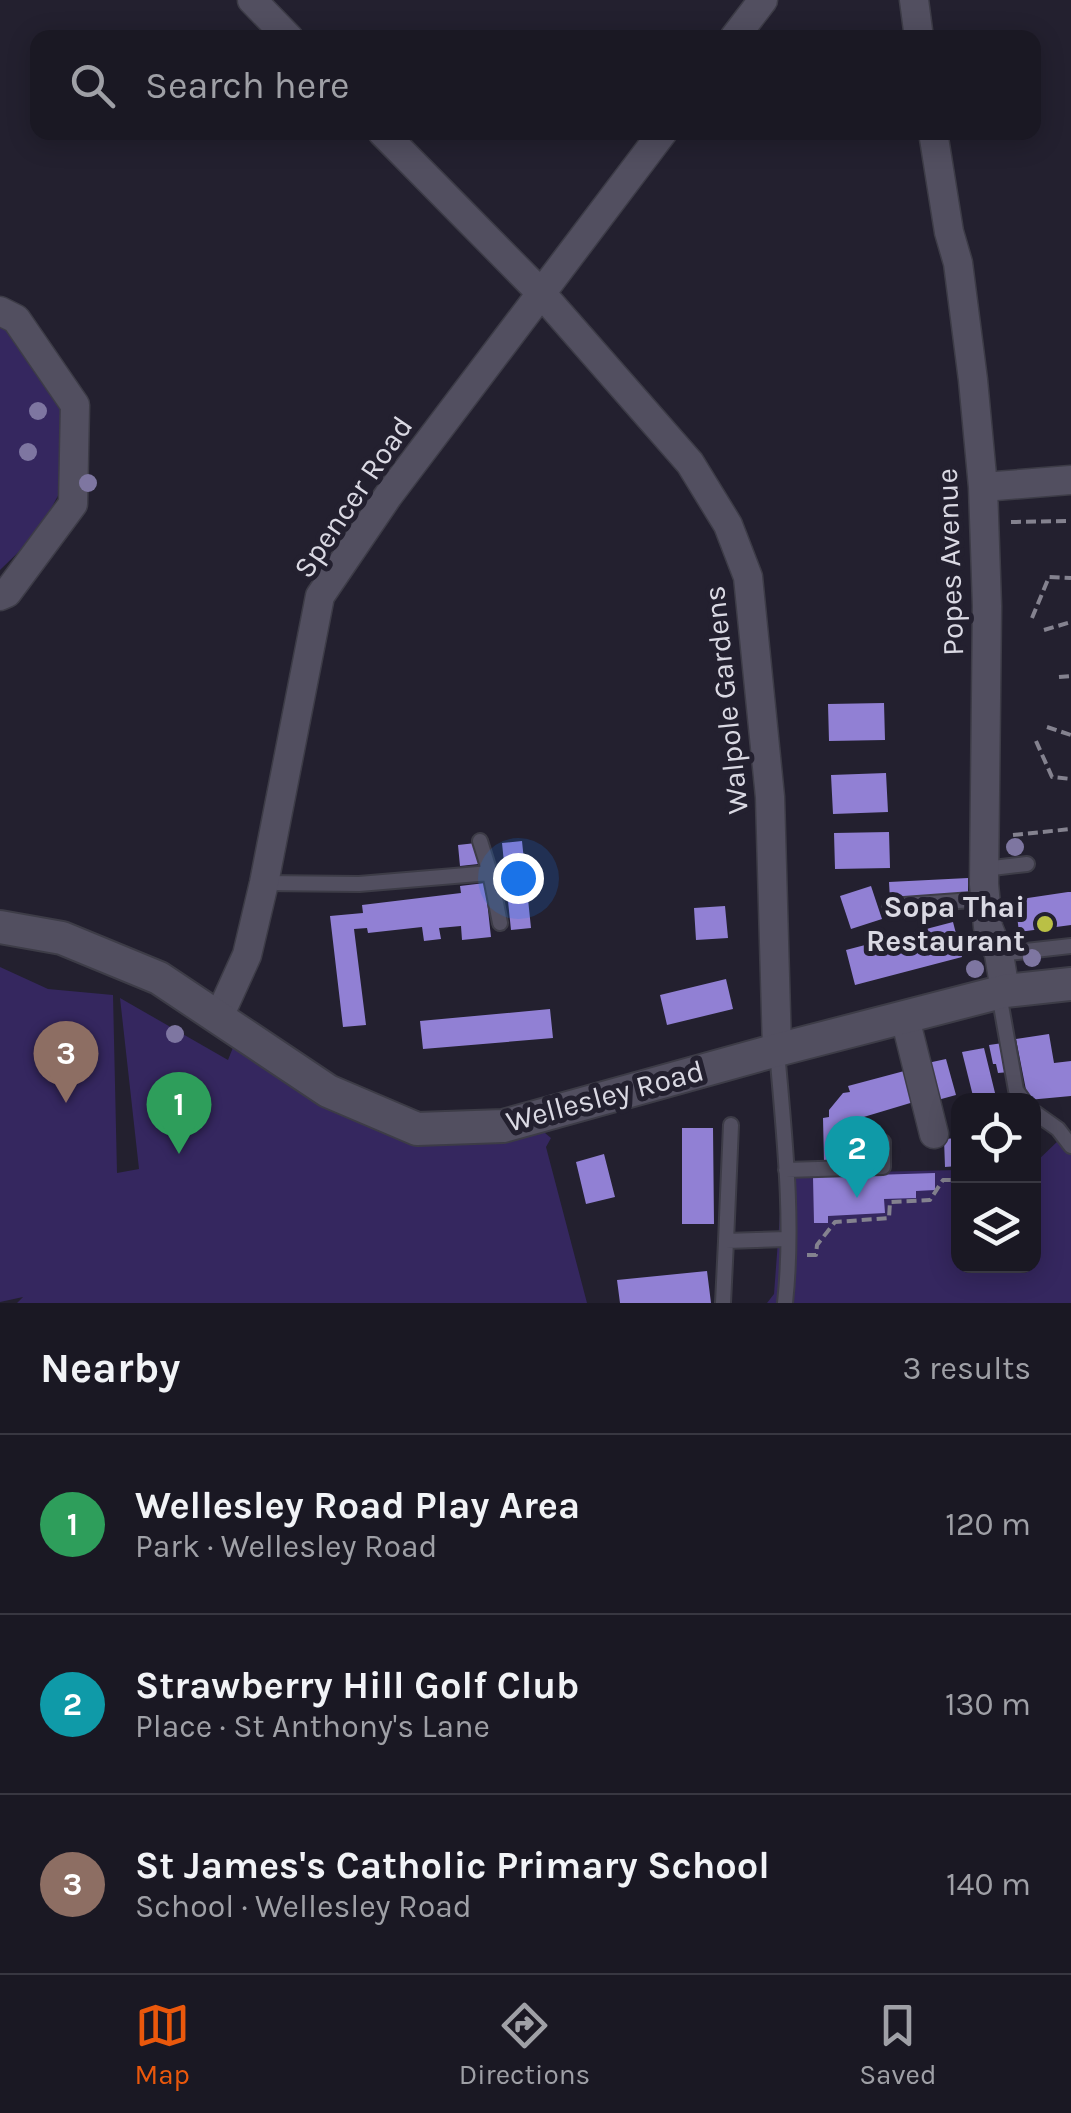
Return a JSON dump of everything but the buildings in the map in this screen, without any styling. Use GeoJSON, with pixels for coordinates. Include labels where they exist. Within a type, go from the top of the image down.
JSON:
{"type":"FeatureCollection","features":[{"type":"Feature","properties":{"kind":"street"},"geometry":{"type":"LineString","coordinates":[[252,0],[280,30]]}},
{"type":"Feature","properties":{"kind":"street"},"geometry":{"type":"LineString","coordinates":[[740,30],[762,0]]}},
{"type":"Feature","properties":{"kind":"street"},"geometry":{"type":"LineString","coordinates":[[914,0],[918,30]]}},
{"type":"Feature","properties":{"kind":"street","name":"Walpole Gardens"},"geometry":{"type":"LineString","coordinates":[[390,140],[541,294],[690,463],[728,525],[748,577],[770,797],[777,1050]]}},
{"type":"Feature","properties":{"kind":"street","name":"Spencer Road"},"geometry":{"type":"LineString","coordinates":[[218,1018],[247,955],[320,596],[388,496],[656,140]]}},
{"type":"Feature","properties":{"kind":"street","name":"Popes Avenue"},"geometry":{"type":"LineString","coordinates":[[935,140],[948,232],[958,263],[982,487],[986,606],[984,870],[988,927],[998,954],[1002,992]]}},
{"type":"Feature","properties":{"kind":"street"},"geometry":{"type":"LineString","coordinates":[[0,311],[16,319],[75,405],[73,504],[7,593],[0,596]]}},
{"type":"Feature","properties":{"kind":"street"},"geometry":{"type":"LineString","coordinates":[[982,487],[1071,480]]}},
{"type":"Feature","properties":{"kind":"street","name":"Wellesley Road"},"geometry":{"type":"LineString","coordinates":[[0,927],[62,938],[159,978],[328,1091],[417,1129],[503,1126],[1002,992],[1071,984]]}},
{"type":"Feature","properties":{"kind":"street"},"geometry":{"type":"LineString","coordinates":[[905,1018],[934,1134]]}},
{"type":"Feature","properties":{"kind":"lane"},"geometry":{"type":"LineString","coordinates":[[480,842],[500,923]]}},
{"type":"Feature","properties":{"kind":"lane"},"geometry":{"type":"LineString","coordinates":[[984,870],[1027,864]]}},
{"type":"Feature","properties":{"kind":"lane"},"geometry":{"type":"LineString","coordinates":[[264,883],[359,884],[490,872]]}},
{"type":"Feature","properties":{"kind":"lane"},"geometry":{"type":"LineString","coordinates":[[890,906],[986,899]]}},
{"type":"Feature","properties":{"kind":"lane"},"geometry":{"type":"LineString","coordinates":[[998,954],[1071,946]]}},
{"type":"Feature","properties":{"kind":"lane"},"geometry":{"type":"LineString","coordinates":[[1002,992],[1018,1093]]}},
{"type":"Feature","properties":{"kind":"lane"},"geometry":{"type":"LineString","coordinates":[[777,1050],[786,1170],[785,1303]]}},
{"type":"Feature","properties":{"kind":"lane"},"geometry":{"type":"LineString","coordinates":[[1041,1117],[1058,1129],[1071,1146]]}},
{"type":"Feature","properties":{"kind":"lane"},"geometry":{"type":"LineString","coordinates":[[723,1303],[731,1125]]}},
{"type":"Feature","properties":{"kind":"lane"},"geometry":{"type":"LineString","coordinates":[[786,1170],[884,1168],[883,1142]]}},
{"type":"Feature","properties":{"kind":"lane"},"geometry":{"type":"LineString","coordinates":[[726,1241],[787,1239]]}},
{"type":"Feature","properties":{"kind":"path"},"geometry":{"type":"LineString","coordinates":[[984,522],[1071,521]]}},
{"type":"Feature","properties":{"kind":"path"},"geometry":{"type":"LineString","coordinates":[[1032,618],[1049,577],[1071,578]]}},
{"type":"Feature","properties":{"kind":"path"},"geometry":{"type":"LineString","coordinates":[[1044,630],[1071,622]]}},
{"type":"Feature","properties":{"kind":"path"},"geometry":{"type":"LineString","coordinates":[[1059,676],[1071,676]]}},
{"type":"Feature","properties":{"kind":"path"},"geometry":{"type":"LineString","coordinates":[[1047,726],[1071,734]]}},
{"type":"Feature","properties":{"kind":"path"},"geometry":{"type":"LineString","coordinates":[[1036,742],[1052,777],[1071,778]]}},
{"type":"Feature","properties":{"kind":"path"},"geometry":{"type":"LineString","coordinates":[[1055,830],[1060,822]]}},
{"type":"Feature","properties":{"kind":"path"},"geometry":{"type":"LineString","coordinates":[[1013,835],[1071,828]]}},
{"type":"Feature","properties":{"kind":"path"},"geometry":{"type":"LineString","coordinates":[[788,1256],[816,1255],[817,1245],[835,1222],[889,1218],[890,1202],[930,1200],[944,1180],[951,1180]]}},
{"type":"Feature","properties":{"kind":"shaded area"},"geometry":{"type":"Polygon","coordinates":[[[0,323],[15,331],[64,405],[61,490],[38,533],[0,570],[0,323]]]}},
{"type":"Feature","properties":{"kind":"shaded area"},"geometry":{"type":"Polygon","coordinates":[[[0,967],[48,989],[113,995],[117,1173],[139,1169],[120,998],[228,1060],[234,1045],[411,1136],[545,1133],[551,1138],[546,1147],[587,1303],[17,1303],[23,1297],[0,1302],[0,967]]]}},
{"type":"Feature","properties":{"kind":"shaded area"},"geometry":{"type":"Polygon","coordinates":[[[1071,1134],[1071,1303],[767,1303],[774,1294],[783,1174],[951,1170],[951,1273],[1041,1273],[1041,1157],[1071,1134]]]}},
{"type":"Feature","properties":{"kind":"place","name":"Sopa Thai Restaurant"},"geometry":{"type":"Point","coordinates":[1045,924]}},
{"type":"Feature","properties":{"kind":"place","name":"St James's Catholic Primary School"},"geometry":{"type":"Point","coordinates":[66,1103]}},
{"type":"Feature","properties":{"kind":"place","name":"Wellesley Road Play Area"},"geometry":{"type":"Point","coordinates":[179,1154]}},
{"type":"Feature","properties":{"kind":"place","name":"Strawberry Hill Golf Club"},"geometry":{"type":"Point","coordinates":[857,1198]}}]}
